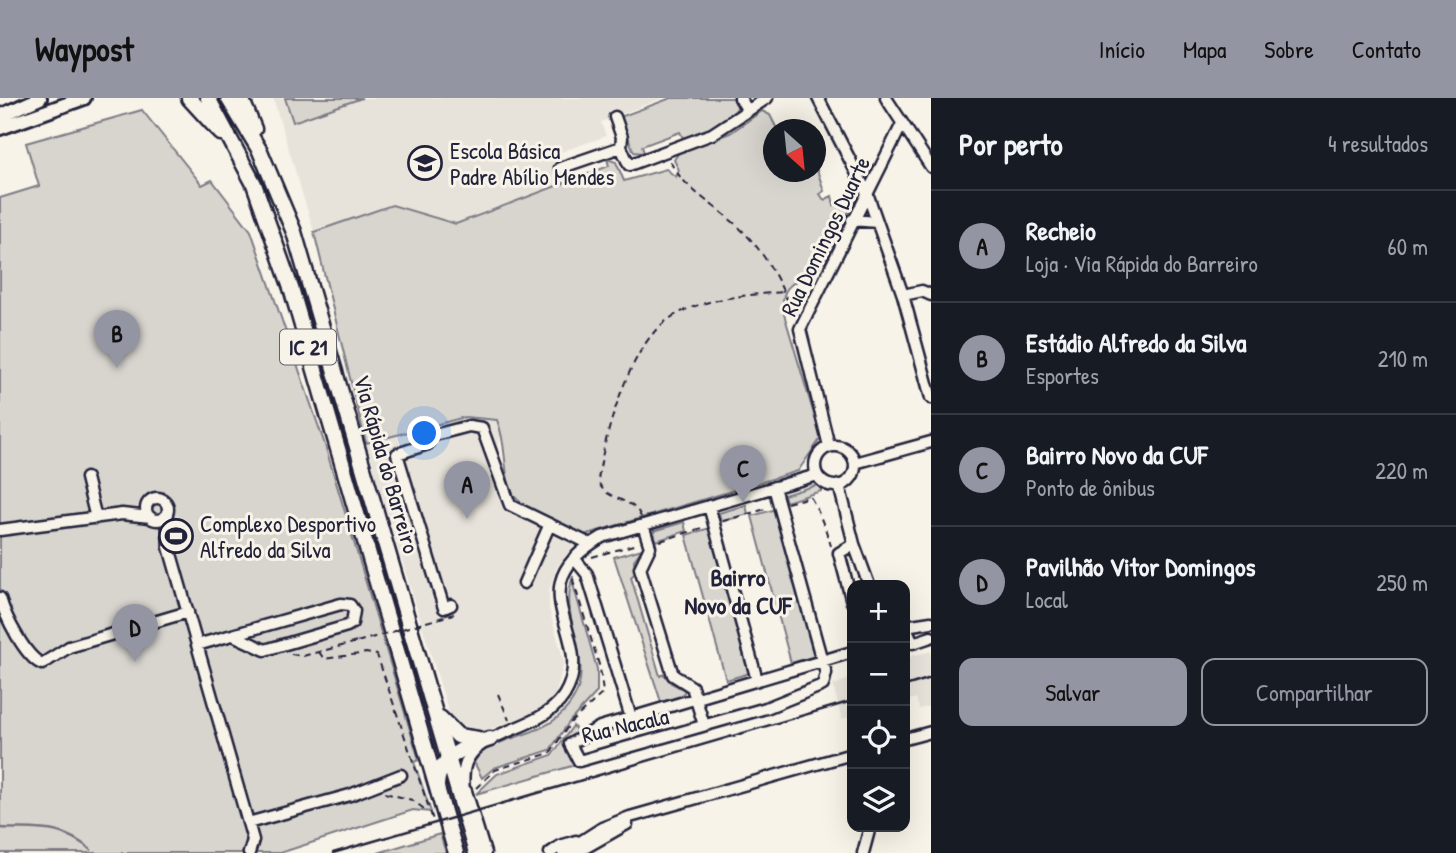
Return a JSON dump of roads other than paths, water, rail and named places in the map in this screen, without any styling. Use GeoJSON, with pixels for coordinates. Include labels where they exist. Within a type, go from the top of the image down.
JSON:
{"type":"FeatureCollection","features":[{"type":"Feature","properties":{"kind":"highway"},"geometry":{"type":"LineString","coordinates":[[189,98],[240,156]]}},
{"type":"Feature","properties":{"kind":"highway","name":"Via Rápida do Barreiro"},"geometry":{"type":"LineString","coordinates":[[208,98],[240,156],[268,219],[456,853]]}},
{"type":"Feature","properties":{"kind":"highway","name":"Via Rápida do Barreiro"},"geometry":{"type":"LineString","coordinates":[[228,98],[260,150],[294,232],[476,853]]}},
{"type":"Feature","properties":{"kind":"highway"},"geometry":{"type":"LineString","coordinates":[[241,98],[251,117],[260,150]]}},
{"type":"Feature","properties":{"kind":"highway"},"geometry":{"type":"LineString","coordinates":[[435,708],[444,724],[458,736],[490,739]]}},
{"type":"Feature","properties":{"kind":"highway"},"geometry":{"type":"LineString","coordinates":[[437,790],[437,779],[449,759],[464,746],[490,739]]}},
{"type":"Feature","properties":{"kind":"main road"},"geometry":{"type":"LineString","coordinates":[[0,116],[40,98]]}},
{"type":"Feature","properties":{"kind":"main road"},"geometry":{"type":"LineString","coordinates":[[0,128],[84,98]]}},
{"type":"Feature","properties":{"kind":"street"},"geometry":{"type":"LineString","coordinates":[[740,98],[748,110]]}},
{"type":"Feature","properties":{"kind":"street"},"geometry":{"type":"LineString","coordinates":[[615,117],[622,137],[621,146],[629,165],[712,134],[767,98]]}},
{"type":"Feature","properties":{"kind":"street"},"geometry":{"type":"LineString","coordinates":[[818,98],[867,193],[903,295],[931,398]]}},
{"type":"Feature","properties":{"kind":"street"},"geometry":{"type":"LineString","coordinates":[[886,98],[901,125],[931,167]]}},
{"type":"Feature","properties":{"kind":"street","name":"Rua Domingos Duarte"},"geometry":{"type":"LineString","coordinates":[[829,446],[800,329],[901,125]]}},
{"type":"Feature","properties":{"kind":"street"},"geometry":{"type":"LineString","coordinates":[[560,168],[621,146]]}},
{"type":"Feature","properties":{"kind":"street"},"geometry":{"type":"LineString","coordinates":[[852,220],[877,222]]}},
{"type":"Feature","properties":{"kind":"street"},"geometry":{"type":"LineString","coordinates":[[903,295],[922,291],[931,295]]}},
{"type":"Feature","properties":{"kind":"street"},"geometry":{"type":"LineString","coordinates":[[452,610],[444,608],[397,454],[429,444],[427,438],[470,426],[482,428],[510,505],[590,544]]}},
{"type":"Feature","properties":{"kind":"street"},"geometry":{"type":"LineString","coordinates":[[855,463],[931,442]]}},
{"type":"Feature","properties":{"kind":"street"},"geometry":{"type":"LineString","coordinates":[[829,446],[846,449],[855,463],[851,477],[839,485],[824,483],[817,475],[815,460],[820,452],[829,446]]}},
{"type":"Feature","properties":{"kind":"street"},"geometry":{"type":"LineString","coordinates":[[464,813],[466,762],[490,739],[538,720],[555,708],[568,690],[572,664],[561,614],[560,590],[566,569],[574,558],[602,537],[817,475]]}},
{"type":"Feature","properties":{"kind":"street"},"geometry":{"type":"LineString","coordinates":[[86,478],[96,518]]}},
{"type":"Feature","properties":{"kind":"street"},"geometry":{"type":"LineString","coordinates":[[839,485],[854,544],[867,580]]}},
{"type":"Feature","properties":{"kind":"street"},"geometry":{"type":"LineString","coordinates":[[774,487],[822,661],[847,654]]}},
{"type":"Feature","properties":{"kind":"street"},"geometry":{"type":"LineString","coordinates":[[0,530],[122,514],[154,498],[164,500],[169,506],[169,547],[253,841],[249,853]]}},
{"type":"Feature","properties":{"kind":"street"},"geometry":{"type":"LineString","coordinates":[[148,503],[146,511],[169,547]]}},
{"type":"Feature","properties":{"kind":"street"},"geometry":{"type":"LineString","coordinates":[[709,506],[757,680]]}},
{"type":"Feature","properties":{"kind":"street"},"geometry":{"type":"LineString","coordinates":[[122,514],[151,519],[167,516]]}},
{"type":"Feature","properties":{"kind":"street"},"geometry":{"type":"LineString","coordinates":[[643,525],[650,547],[640,568],[673,675],[688,682],[696,698]]}},
{"type":"Feature","properties":{"kind":"street"},"geometry":{"type":"LineString","coordinates":[[524,583],[549,526]]}},
{"type":"Feature","properties":{"kind":"street"},"geometry":{"type":"LineString","coordinates":[[847,591],[839,554],[854,544]]}},
{"type":"Feature","properties":{"kind":"street"},"geometry":{"type":"LineString","coordinates":[[574,558],[587,574],[631,718]]}},
{"type":"Feature","properties":{"kind":"street"},"geometry":{"type":"LineString","coordinates":[[0,598],[16,634],[34,659],[42,664],[69,647],[188,612]]}},
{"type":"Feature","properties":{"kind":"street"},"geometry":{"type":"LineString","coordinates":[[197,645],[341,604],[350,605],[354,611],[352,623],[347,626],[265,650],[233,635]]}},
{"type":"Feature","properties":{"kind":"street"},"geometry":{"type":"LineString","coordinates":[[910,625],[931,622]]}},
{"type":"Feature","properties":{"kind":"street"},"geometry":{"type":"LineString","coordinates":[[910,637],[913,643],[931,637]]}},
{"type":"Feature","properties":{"kind":"street","name":"Rua Nacala"},"geometry":{"type":"LineString","coordinates":[[822,661],[826,673],[823,685],[766,708],[579,761],[571,741],[600,727],[822,661]]}},
{"type":"Feature","properties":{"kind":"street","name":"Rua Nacala"},"geometry":{"type":"LineString","coordinates":[[696,698],[704,725]]}},
{"type":"Feature","properties":{"kind":"street"},"geometry":{"type":"LineString","coordinates":[[910,737],[931,731]]}},
{"type":"Feature","properties":{"kind":"street"},"geometry":{"type":"LineString","coordinates":[[563,853],[621,820],[847,757]]}},
{"type":"Feature","properties":{"kind":"street"},"geometry":{"type":"LineString","coordinates":[[248,823],[368,788],[401,775]]}},
{"type":"Feature","properties":{"kind":"street"},"geometry":{"type":"LineString","coordinates":[[464,783],[485,853]]}},
{"type":"Feature","properties":{"kind":"street"},"geometry":{"type":"LineString","coordinates":[[576,853],[649,813]]}},
{"type":"Feature","properties":{"kind":"street"},"geometry":{"type":"LineString","coordinates":[[863,853],[869,832]]}},
{"type":"Feature","properties":{"kind":"street"},"geometry":{"type":"LineString","coordinates":[[550,853],[560,846],[584,839]]}},
{"type":"Feature","properties":{"kind":"waterway"},"geometry":{"type":"LineString","coordinates":[[0,828],[59,832],[91,850]]}},
{"type":"Feature","properties":{"kind":"railway"},"geometry":{"type":"LineString","coordinates":[[910,684],[931,678]]}},
{"type":"Feature","properties":{"kind":"railway"},"geometry":{"type":"LineString","coordinates":[[333,853],[847,702]]}},
{"type":"Feature","properties":{"kind":"place","name":"Escola Básica Padre Abílio Mendes"},"geometry":{"type":"Point","coordinates":[425,163]}},
{"type":"Feature","properties":{"kind":"place","name":"Estádio Alfredo da Silva"},"geometry":{"type":"Point","coordinates":[117,368]}},
{"type":"Feature","properties":{"kind":"place","name":"Bairro Novo da CUF"},"geometry":{"type":"Point","coordinates":[743,503]}},
{"type":"Feature","properties":{"kind":"place","name":"Recheio"},"geometry":{"type":"Point","coordinates":[467,519]}},
{"type":"Feature","properties":{"kind":"place","name":"Complexo Desportivo Alfredo da Silva"},"geometry":{"type":"Point","coordinates":[176,536]}},
{"type":"Feature","properties":{"kind":"place","name":"Pavilhão Vitor Domingos"},"geometry":{"type":"Point","coordinates":[135,662]}},
{"type":"Feature","properties":{"kind":"district","name":"Bairro Novo da CUF"},"geometry":{"type":"Point","coordinates":[738,591]}}]}
